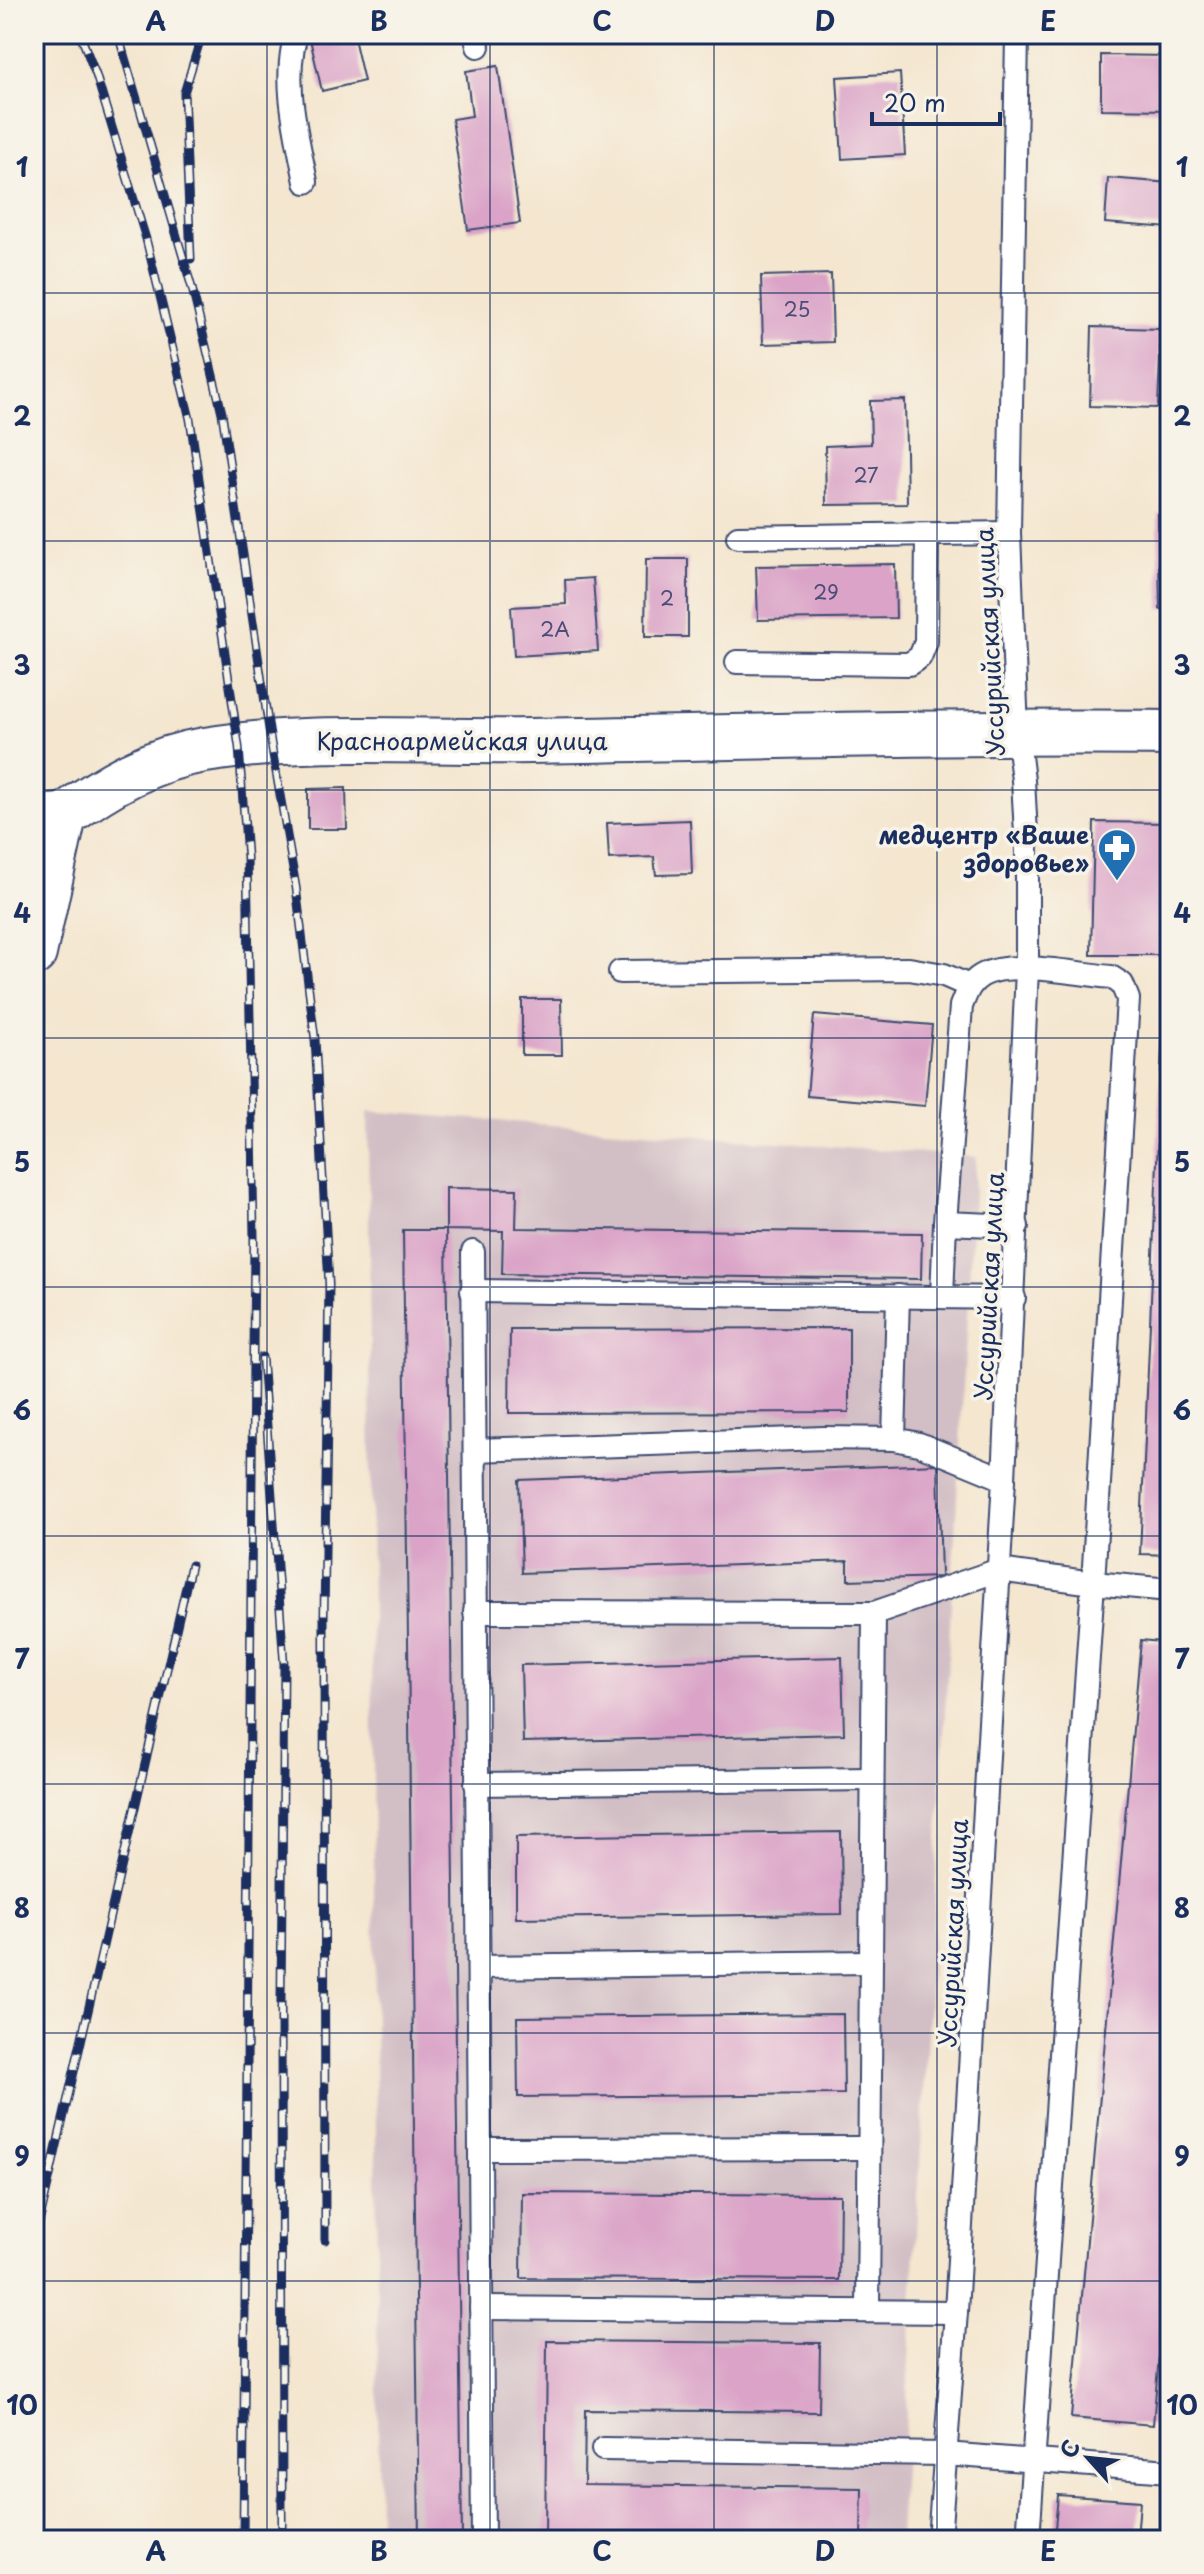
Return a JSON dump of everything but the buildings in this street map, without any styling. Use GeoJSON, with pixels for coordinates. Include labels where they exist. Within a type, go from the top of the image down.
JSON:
{"type":"FeatureCollection","features":[{"type":"Feature","properties":{"kind":"main road","name":"Красноармейская улица"},"geometry":{"type":"LineString","coordinates":[[34,953],[49,817],[171,758],[204,750],[279,743],[1017,732],[1170,733]]}},
{"type":"Feature","properties":{"kind":"lane"},"geometry":{"type":"LineString","coordinates":[[296,34],[291,51],[292,105],[306,182]]}},
{"type":"Feature","properties":{"kind":"lane","name":"Уссурийская улица"},"geometry":{"type":"LineString","coordinates":[[939,2540],[956,2312],[999,1570],[1027,969],[1027,852],[1017,732],[1009,533],[1017,34]]}},
{"type":"Feature","properties":{"kind":"lane"},"geometry":{"type":"LineString","coordinates":[[738,537],[1009,533]]}},
{"type":"Feature","properties":{"kind":"lane"},"geometry":{"type":"LineString","coordinates":[[737,662],[909,664],[920,657],[926,642],[927,536]]}},
{"type":"Feature","properties":{"kind":"lane"},"geometry":{"type":"LineString","coordinates":[[620,972],[909,969],[944,975],[969,986]]}},
{"type":"Feature","properties":{"kind":"lane"},"geometry":{"type":"LineString","coordinates":[[942,1297],[961,1006],[969,986],[982,975],[998,970],[1027,969],[1111,977],[1122,984],[1128,999],[1093,1583],[1028,2540]]}},
{"type":"Feature","properties":{"kind":"lane"},"geometry":{"type":"LineString","coordinates":[[945,1223],[1017,1226]]}},
{"type":"Feature","properties":{"kind":"lane"},"geometry":{"type":"LineString","coordinates":[[473,1252],[483,2540]]}},
{"type":"Feature","properties":{"kind":"lane"},"geometry":{"type":"LineString","coordinates":[[472,1291],[1014,1298]]}},
{"type":"Feature","properties":{"kind":"lane"},"geometry":{"type":"LineString","coordinates":[[894,1439],[898,1296]]}},
{"type":"Feature","properties":{"kind":"lane"},"geometry":{"type":"LineString","coordinates":[[475,1450],[824,1438],[894,1439],[919,1444],[1004,1479]]}},
{"type":"Feature","properties":{"kind":"lane"},"geometry":{"type":"LineString","coordinates":[[475,1612],[874,1613],[999,1570],[1170,1590]]}},
{"type":"Feature","properties":{"kind":"lane"},"geometry":{"type":"LineString","coordinates":[[868,2310],[874,1613]]}},
{"type":"Feature","properties":{"kind":"lane"},"geometry":{"type":"LineString","coordinates":[[476,1784],[871,1779]]}},
{"type":"Feature","properties":{"kind":"lane"},"geometry":{"type":"LineString","coordinates":[[479,1967],[870,1962]]}},
{"type":"Feature","properties":{"kind":"lane"},"geometry":{"type":"LineString","coordinates":[[480,2149],[868,2148]]}},
{"type":"Feature","properties":{"kind":"lane"},"geometry":{"type":"LineString","coordinates":[[481,2308],[956,2312]]}},
{"type":"Feature","properties":{"kind":"lane"},"geometry":{"type":"LineString","coordinates":[[603,2449],[945,2454],[1170,2471]]}},
{"type":"Feature","properties":{"kind":"shaded area"},"geometry":{"type":"Polygon","coordinates":[[[368,1111],[976,1157],[899,2540],[379,2540],[368,1111]]]}},
{"type":"Feature","properties":{"kind":"railway"},"geometry":{"type":"LineString","coordinates":[[80,34],[96,75],[146,239],[190,419],[239,747],[247,857],[254,1237],[243,2540]]}},
{"type":"Feature","properties":{"kind":"railway"},"geometry":{"type":"LineString","coordinates":[[118,34],[192,288],[222,413],[271,743],[296,887],[315,1039],[329,1284],[324,1618],[325,2240]]}},
{"type":"Feature","properties":{"kind":"railway"},"geometry":{"type":"LineString","coordinates":[[191,259],[184,93],[202,34]]}},
{"type":"Feature","properties":{"kind":"railway"},"geometry":{"type":"LineString","coordinates":[[262,1357],[284,1664],[282,2540]]}},
{"type":"Feature","properties":{"kind":"railway"},"geometry":{"type":"LineString","coordinates":[[34,2245],[191,1565]]}},
{"type":"Feature","properties":{"kind":"place","name":"медцентр «Ваше здоровье»"},"geometry":{"type":"Point","coordinates":[1117,882]}}]}
